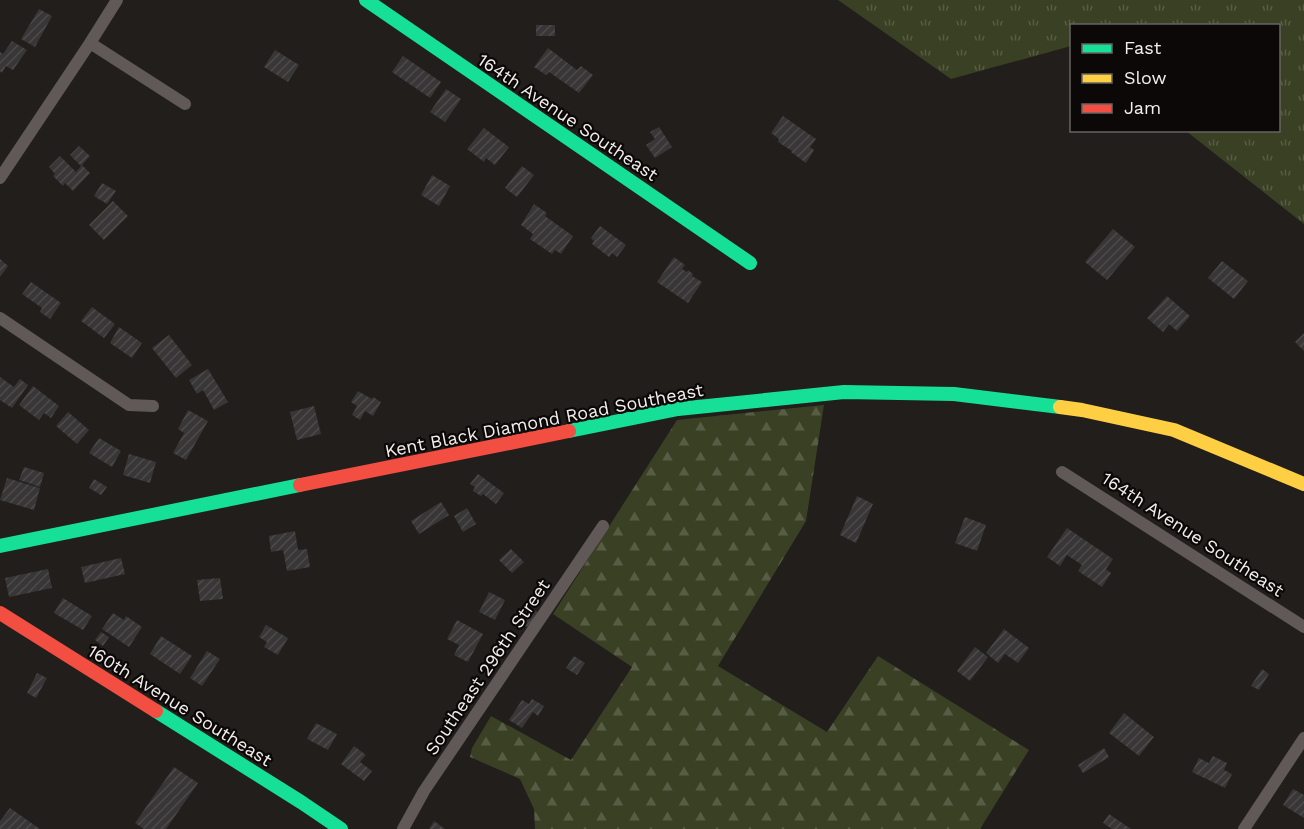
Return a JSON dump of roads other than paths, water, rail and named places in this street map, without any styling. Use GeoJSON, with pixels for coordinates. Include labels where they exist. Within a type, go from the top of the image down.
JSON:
{"type":"FeatureCollection","features":[{"type":"Feature","properties":{"kind":"street"},"geometry":{"type":"LineString","coordinates":[[0,178],[117,0]]}},
{"type":"Feature","properties":{"kind":"street","name":"164th Avenue Southeast"},"geometry":{"type":"LineString","coordinates":[[366,0],[750,263]]}},
{"type":"Feature","properties":{"kind":"street"},"geometry":{"type":"LineString","coordinates":[[90,43],[185,104]]}},
{"type":"Feature","properties":{"kind":"street"},"geometry":{"type":"LineString","coordinates":[[0,318],[129,405],[153,406]]}},
{"type":"Feature","properties":{"kind":"street","name":"Kent Black Diamond Road Southeast"},"geometry":{"type":"LineString","coordinates":[[0,546],[678,409],[844,392],[954,394],[1082,410],[1174,430],[1304,484]]}},
{"type":"Feature","properties":{"kind":"street","name":"164th Avenue Southeast"},"geometry":{"type":"LineString","coordinates":[[1062,472],[1304,627]]}},
{"type":"Feature","properties":{"kind":"street","name":"Southeast 296th Street"},"geometry":{"type":"LineString","coordinates":[[403,829],[424,791],[603,526]]}},
{"type":"Feature","properties":{"kind":"street","name":"160th Avenue Southeast"},"geometry":{"type":"LineString","coordinates":[[0,613],[341,829]]}},
{"type":"Feature","properties":{"kind":"street"},"geometry":{"type":"LineString","coordinates":[[1244,829],[1304,738]]}}]}
